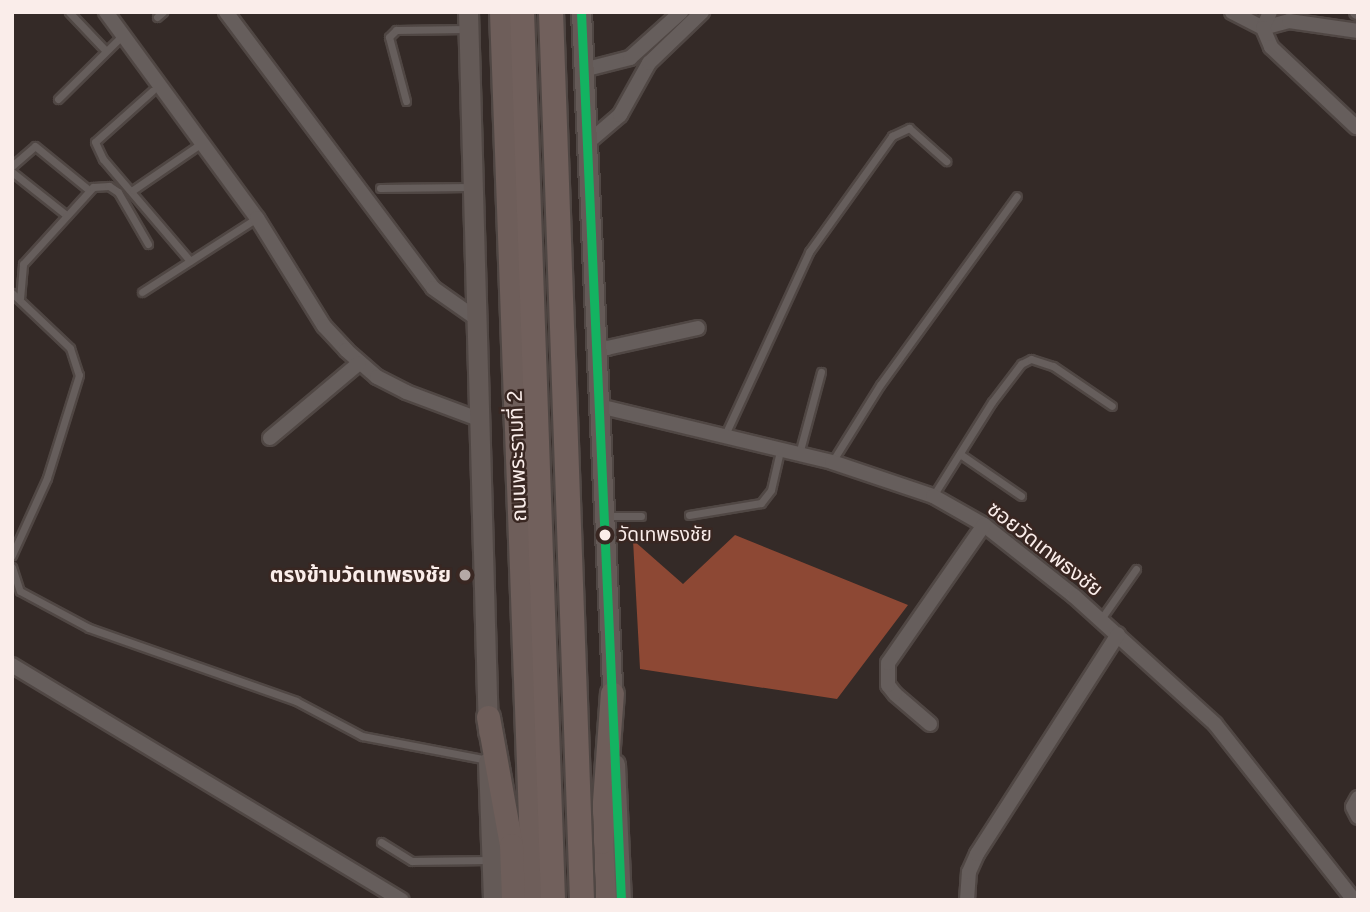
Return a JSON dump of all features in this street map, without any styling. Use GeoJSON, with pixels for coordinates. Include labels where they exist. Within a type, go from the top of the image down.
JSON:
{"type":"FeatureCollection","features":[{"type":"Feature","properties":{"kind":"highway","name":"ถนนพระรามที่ 2"},"geometry":{"type":"LineString","coordinates":[[501,12],[533,900]]}},
{"type":"Feature","properties":{"kind":"highway"},"geometry":{"type":"LineString","coordinates":[[522,12],[553,900]]}},
{"type":"Feature","properties":{"kind":"highway"},"geometry":{"type":"LineString","coordinates":[[550,12],[571,718],[580,900]]}},
{"type":"Feature","properties":{"kind":"highway"},"geometry":{"type":"LineString","coordinates":[[550,12],[580,900]]}},
{"type":"Feature","properties":{"kind":"highway"},"geometry":{"type":"LineString","coordinates":[[604,900],[601,842],[612,693]]}},
{"type":"Feature","properties":{"kind":"highway"},"geometry":{"type":"LineString","coordinates":[[488,717],[511,845],[513,900]]}},
{"type":"Feature","properties":{"kind":"highway"},"geometry":{"type":"LineString","coordinates":[[571,718],[601,842]]}},
{"type":"Feature","properties":{"kind":"highway"},"geometry":{"type":"LineString","coordinates":[[511,845],[526,719]]}},
{"type":"Feature","properties":{"kind":"main road"},"geometry":{"type":"LineString","coordinates":[[581,12],[621,900]]}},
{"type":"Feature","properties":{"kind":"main road","name":"ถนนพระรามที่ 2"},"geometry":{"type":"LineString","coordinates":[[469,21],[493,900]]}},
{"type":"Feature","properties":{"kind":"street"},"geometry":{"type":"LineString","coordinates":[[106,12],[257,218],[324,326],[359,363],[406,392],[481,420]]}},
{"type":"Feature","properties":{"kind":"street"},"geometry":{"type":"LineString","coordinates":[[226,12],[433,288],[477,319]]}},
{"type":"Feature","properties":{"kind":"street"},"geometry":{"type":"LineString","coordinates":[[583,70],[630,58],[681,12]]}},
{"type":"Feature","properties":{"kind":"street"},"geometry":{"type":"LineString","coordinates":[[585,145],[620,115],[649,63],[702,12]]}},
{"type":"Feature","properties":{"kind":"street"},"geometry":{"type":"LineString","coordinates":[[1232,12],[1264,27],[1289,22],[1358,32]]}},
{"type":"Feature","properties":{"kind":"street"},"geometry":{"type":"LineString","coordinates":[[1270,12],[1264,27],[1271,47],[1356,127]]}},
{"type":"Feature","properties":{"kind":"street"},"geometry":{"type":"LineString","coordinates":[[594,344],[607,348],[698,328]]}},
{"type":"Feature","properties":{"kind":"street"},"geometry":{"type":"LineString","coordinates":[[270,438],[359,363]]}},
{"type":"Feature","properties":{"kind":"street","name":"ซอยวัดเทพธงชัย"},"geometry":{"type":"LineString","coordinates":[[599,406],[832,463],[933,496],[984,525],[1101,619],[1215,724],[1354,900]]}},
{"type":"Feature","properties":{"kind":"street"},"geometry":{"type":"LineString","coordinates":[[930,724],[888,685],[888,663],[984,525]]}},
{"type":"Feature","properties":{"kind":"street"},"geometry":{"type":"LineString","coordinates":[[967,900],[969,872],[977,854],[1118,634]]}},
{"type":"Feature","properties":{"kind":"street"},"geometry":{"type":"LineString","coordinates":[[12,665],[402,900]]}},
{"type":"Feature","properties":{"kind":"street"},"geometry":{"type":"LineString","coordinates":[[1358,798],[1353,807],[1358,817]]}},
{"type":"Feature","properties":{"kind":"lane"},"geometry":{"type":"LineString","coordinates":[[68,12],[105,50]]}},
{"type":"Feature","properties":{"kind":"lane"},"geometry":{"type":"LineString","coordinates":[[407,101],[389,37],[396,30],[469,21]]}},
{"type":"Feature","properties":{"kind":"lane"},"geometry":{"type":"LineString","coordinates":[[58,99],[124,34]]}},
{"type":"Feature","properties":{"kind":"lane"},"geometry":{"type":"LineString","coordinates":[[152,91],[95,142],[103,159],[133,190],[190,261]]}},
{"type":"Feature","properties":{"kind":"lane"},"geometry":{"type":"LineString","coordinates":[[724,437],[808,252],[892,136],[909,128],[946,161]]}},
{"type":"Feature","properties":{"kind":"lane"},"geometry":{"type":"LineString","coordinates":[[133,190],[203,143]]}},
{"type":"Feature","properties":{"kind":"lane"},"geometry":{"type":"LineString","coordinates":[[12,166],[35,146],[89,190]]}},
{"type":"Feature","properties":{"kind":"lane"},"geometry":{"type":"LineString","coordinates":[[12,172],[65,214]]}},
{"type":"Feature","properties":{"kind":"lane"},"geometry":{"type":"LineString","coordinates":[[20,299],[23,264],[89,190],[102,185],[118,192],[148,244]]}},
{"type":"Feature","properties":{"kind":"lane"},"geometry":{"type":"LineString","coordinates":[[380,188],[475,187]]}},
{"type":"Feature","properties":{"kind":"lane"},"geometry":{"type":"LineString","coordinates":[[832,463],[880,385],[1017,196]]}},
{"type":"Feature","properties":{"kind":"lane"},"geometry":{"type":"LineString","coordinates":[[142,292],[257,218]]}},
{"type":"Feature","properties":{"kind":"lane"},"geometry":{"type":"LineString","coordinates":[[12,293],[70,348],[79,375],[47,478],[12,555]]}},
{"type":"Feature","properties":{"kind":"lane"},"geometry":{"type":"LineString","coordinates":[[933,496],[1012,375],[1031,359],[1053,366],[1112,406]]}},
{"type":"Feature","properties":{"kind":"lane"},"geometry":{"type":"LineString","coordinates":[[799,454],[821,372]]}},
{"type":"Feature","properties":{"kind":"lane"},"geometry":{"type":"LineString","coordinates":[[689,515],[761,503],[771,490],[780,451]]}},
{"type":"Feature","properties":{"kind":"lane"},"geometry":{"type":"LineString","coordinates":[[960,454],[1021,496]]}},
{"type":"Feature","properties":{"kind":"lane"},"geometry":{"type":"LineString","coordinates":[[605,516],[641,516]]}},
{"type":"Feature","properties":{"kind":"lane"},"geometry":{"type":"LineString","coordinates":[[12,567],[20,591],[89,628],[296,701],[362,736],[488,760]]}},
{"type":"Feature","properties":{"kind":"lane"},"geometry":{"type":"LineString","coordinates":[[1101,619],[1136,569]]}},
{"type":"Feature","properties":{"kind":"lane"},"geometry":{"type":"LineString","coordinates":[[381,842],[412,861],[491,860]]}},
{"type":"Feature","properties":{"kind":"shaded area"},"geometry":{"type":"Polygon","coordinates":[[[735,535],[908,605],[837,699],[640,669],[633,540],[683,584],[735,535]]]}},
{"type":"Feature","properties":{"kind":"transit line"},"geometry":{"type":"LineString","coordinates":[[581,12],[621,900]]}},
{"type":"Feature","properties":{"kind":"place","name":"วัดเทพธงชัย"},"geometry":{"type":"Point","coordinates":[605,535]}},
{"type":"Feature","properties":{"kind":"place","name":"ตรงข้ามวัดเทพธงชัย"},"geometry":{"type":"Point","coordinates":[465,575]}}]}
